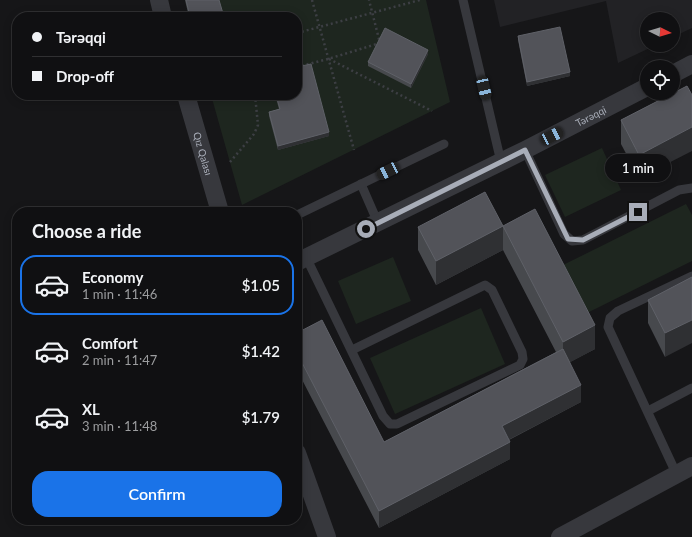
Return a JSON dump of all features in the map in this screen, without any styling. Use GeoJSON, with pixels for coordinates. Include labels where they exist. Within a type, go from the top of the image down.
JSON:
{"type":"FeatureCollection","features":[{"type":"Feature","properties":{"kind":"street"},"geometry":{"type":"LineString","coordinates":[[158,0],[162,12]]}},
{"type":"Feature","properties":{"kind":"street"},"geometry":{"type":"LineString","coordinates":[[680,70],[692,64]]}},
{"type":"Feature","properties":{"kind":"street","name":"Tərəqqi"},"geometry":{"type":"LineString","coordinates":[[302,260],[525,150],[640,91]]}},
{"type":"Feature","properties":{"kind":"street","name":"Qız Qalası"},"geometry":{"type":"LineString","coordinates":[[187,100],[219,207]]}},
{"type":"Feature","properties":{"kind":"street"},"geometry":{"type":"LineString","coordinates":[[560,537],[692,466]]}},
{"type":"Feature","properties":{"kind":"street"},"geometry":{"type":"LineString","coordinates":[[302,467],[327,537]]}},
{"type":"Feature","properties":{"kind":"lane"},"geometry":{"type":"LineString","coordinates":[[463,0],[501,162]]}},
{"type":"Feature","properties":{"kind":"lane"},"geometry":{"type":"LineString","coordinates":[[302,213],[444,144]]}},
{"type":"Feature","properties":{"kind":"lane"},"geometry":{"type":"LineString","coordinates":[[525,150],[564,234],[572,241],[583,240],[679,190],[692,188]]}},
{"type":"Feature","properties":{"kind":"lane"},"geometry":{"type":"LineString","coordinates":[[361,184],[378,223]]}},
{"type":"Feature","properties":{"kind":"lane"},"geometry":{"type":"LineString","coordinates":[[302,260],[352,350],[383,416],[390,424],[397,424],[520,365],[523,359],[522,352],[492,290],[485,285],[352,350]]}},
{"type":"Feature","properties":{"kind":"lane"},"geometry":{"type":"LineString","coordinates":[[676,474],[608,327],[610,318],[618,311],[692,276]]}},
{"type":"Feature","properties":{"kind":"lane"},"geometry":{"type":"LineString","coordinates":[[648,411],[692,388]]}},
{"type":"Feature","properties":{"kind":"path"},"geometry":{"type":"LineString","coordinates":[[312,0],[354,150]]}},
{"type":"Feature","properties":{"kind":"path"},"geometry":{"type":"LineString","coordinates":[[302,66],[380,43],[369,0]]}},
{"type":"Feature","properties":{"kind":"path"},"geometry":{"type":"LineString","coordinates":[[302,32],[420,0]]}},
{"type":"Feature","properties":{"kind":"path"},"geometry":{"type":"LineString","coordinates":[[328,59],[432,111]]}},
{"type":"Feature","properties":{"kind":"path"},"geometry":{"type":"LineString","coordinates":[[230,162],[254,134],[258,125],[256,100]]}},
{"type":"Feature","properties":{"kind":"shaded area"},"geometry":{"type":"Polygon","coordinates":[[[185,0],[426,0],[450,102],[242,205],[212,100],[302,100],[302,12],[188,12],[185,0]]]}},
{"type":"Feature","properties":{"kind":"shaded area"},"geometry":{"type":"Polygon","coordinates":[[[494,0],[692,0],[692,28],[680,34],[680,12],[640,12],[640,52],[641,52],[618,63],[606,1],[500,27],[494,0]]]}},
{"type":"Feature","properties":{"kind":"shaded area"},"geometry":{"type":"Polygon","coordinates":[[[602,148],[621,190],[565,217],[545,175],[602,148]]]}},
{"type":"Feature","properties":{"kind":"shaded area"},"geometry":{"type":"Polygon","coordinates":[[[686,204],[692,215],[692,261],[585,314],[561,266],[686,204]]]}},
{"type":"Feature","properties":{"kind":"shaded area"},"geometry":{"type":"Polygon","coordinates":[[[393,257],[411,301],[356,324],[338,281],[393,257]]]}},
{"type":"Feature","properties":{"kind":"shaded area"},"geometry":{"type":"Polygon","coordinates":[[[481,308],[505,364],[395,414],[370,358],[481,308]]]}},
{"type":"Feature","properties":{"kind":"building"},"geometry":{"type":"Polygon","coordinates":[[[186,0],[219,0],[223,12],[189,12],[186,0]]]}},
{"type":"Feature","properties":{"kind":"building"},"geometry":{"type":"Polygon","coordinates":[[[560,27],[570,72],[527,82],[518,36],[560,27]]]}},
{"type":"Feature","properties":{"kind":"building"},"geometry":{"type":"Polygon","coordinates":[[[385,28],[428,50],[411,84],[368,62],[385,28]]]}},
{"type":"Feature","properties":{"kind":"building"},"geometry":{"type":"Polygon","coordinates":[[[311,64],[329,132],[278,146],[269,112],[280,109],[277,100],[302,100],[302,66],[311,64]]]}},
{"type":"Feature","properties":{"kind":"building"},"geometry":{"type":"Polygon","coordinates":[[[687,86],[692,95],[692,127],[639,155],[621,120],[660,100],[680,100],[680,90],[687,86]]]}},
{"type":"Feature","properties":{"kind":"building"},"geometry":{"type":"Polygon","coordinates":[[[485,192],[503,226],[436,261],[418,227],[485,192]]]}},
{"type":"Feature","properties":{"kind":"building"},"geometry":{"type":"Polygon","coordinates":[[[535,209],[595,325],[563,342],[503,226],[535,209]]]}},
{"type":"Feature","properties":{"kind":"building"},"geometry":{"type":"Polygon","coordinates":[[[692,277],[692,320],[665,333],[648,300],[692,277]]]}},
{"type":"Feature","properties":{"kind":"building"},"geometry":{"type":"Polygon","coordinates":[[[322,320],[384,442],[563,349],[581,385],[502,426],[510,442],[379,511],[302,363],[302,330],[322,320]]]}},
{"type":"Feature","properties":{"kind":"route"},"geometry":{"type":"LineString","coordinates":[[366,229],[525,150],[564,234],[568,239],[572,241],[583,240],[638,212]]}}]}
